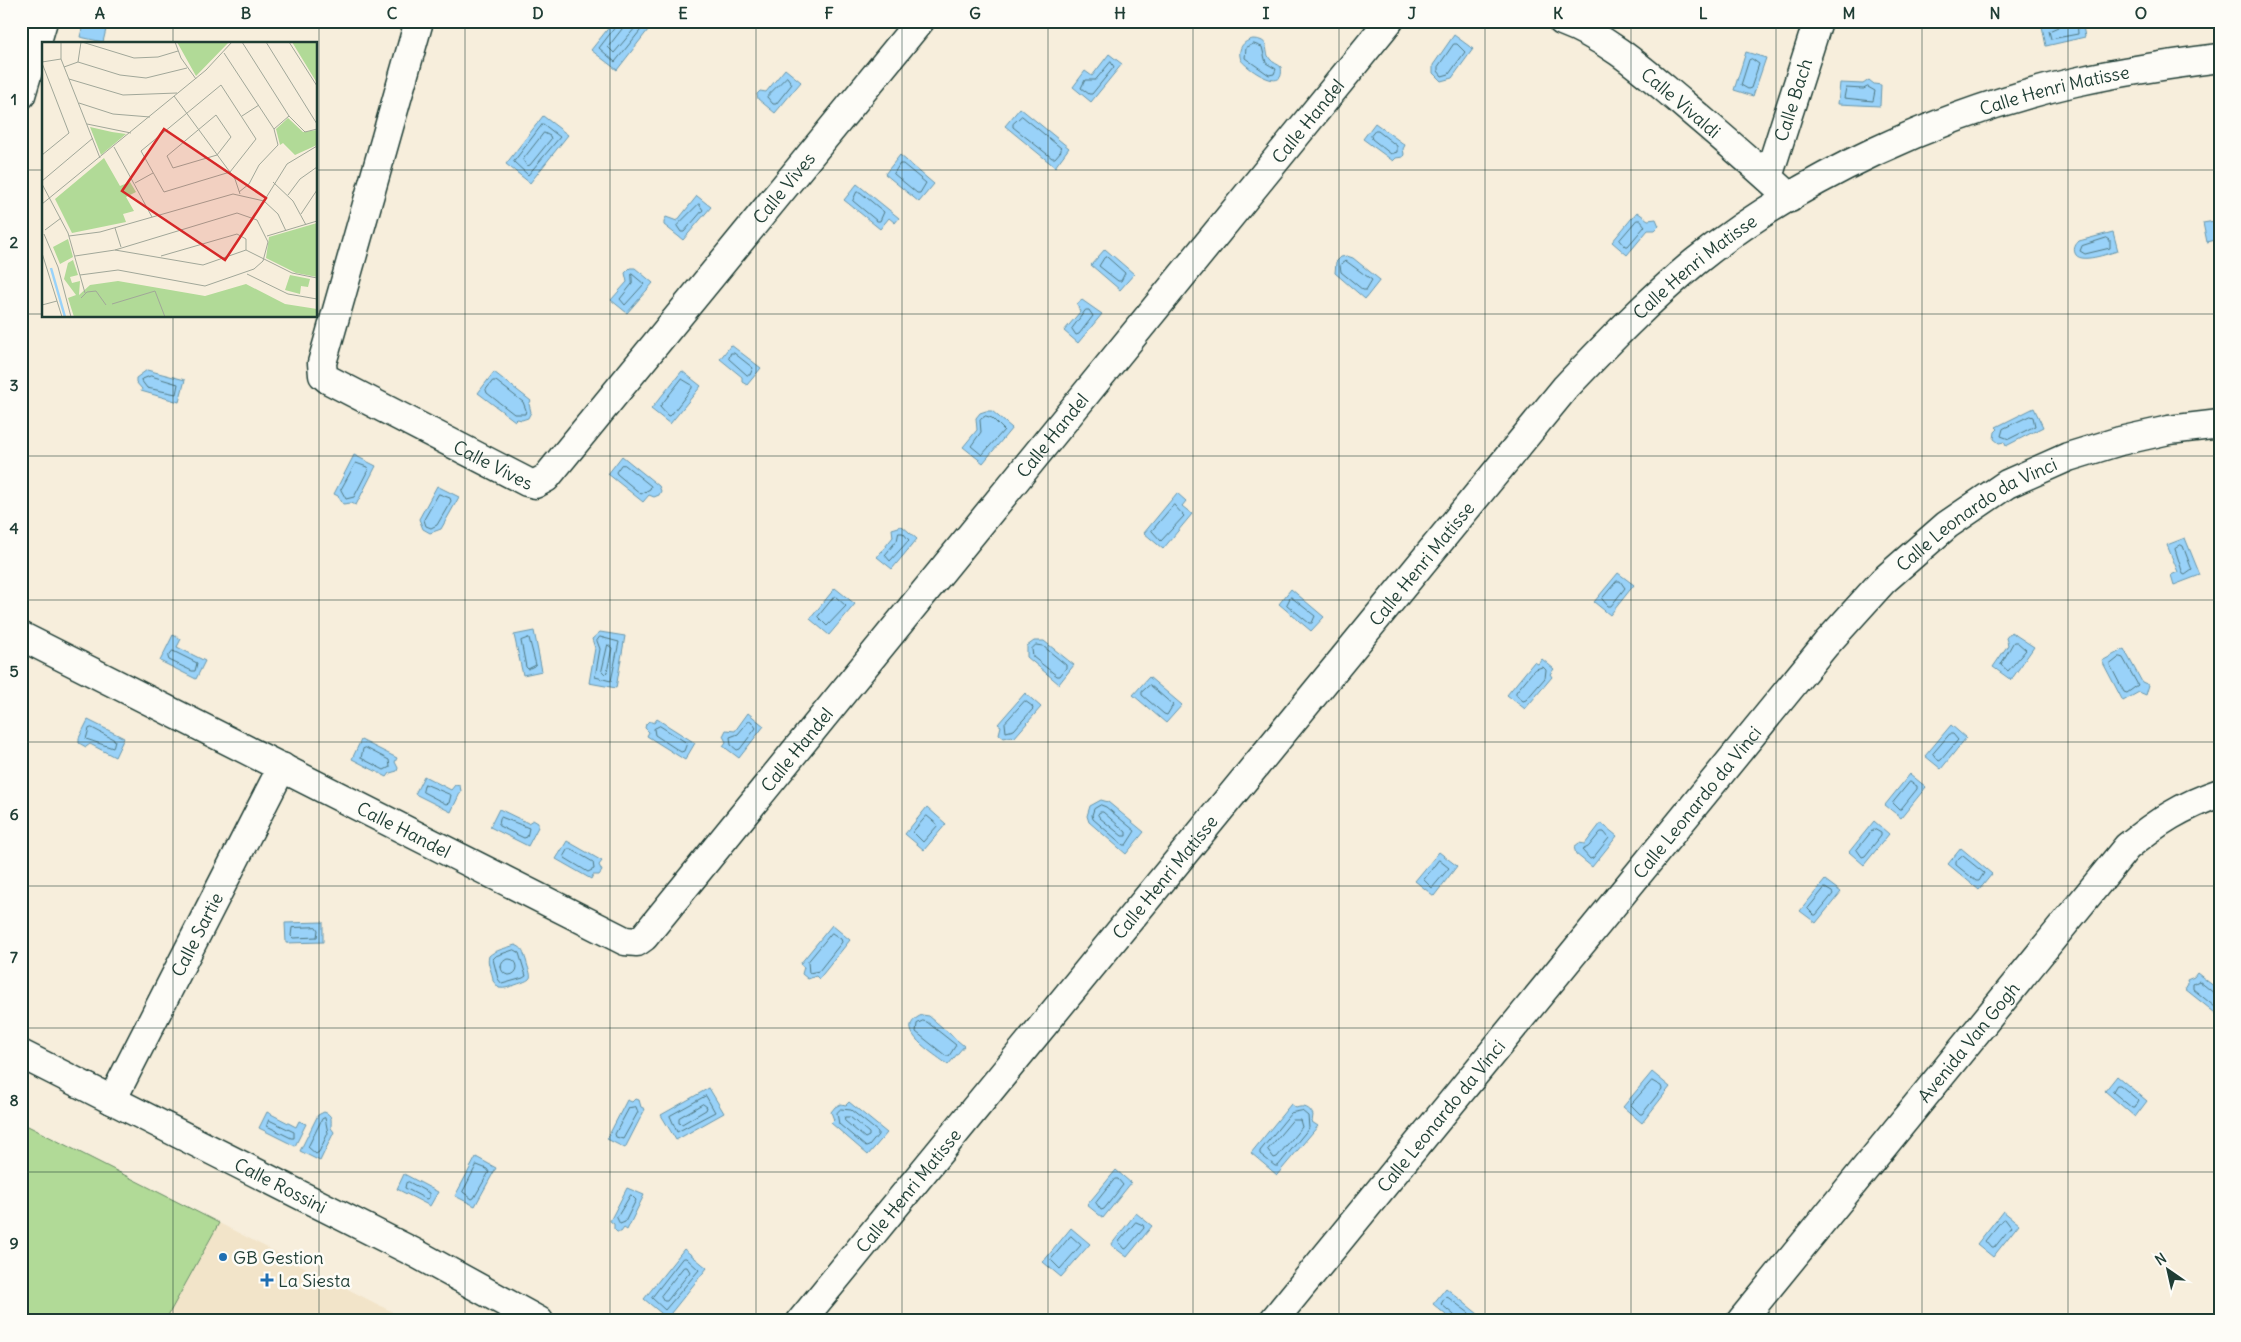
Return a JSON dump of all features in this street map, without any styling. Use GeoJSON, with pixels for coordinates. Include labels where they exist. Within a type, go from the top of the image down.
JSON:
{"type":"FeatureCollection","features":[{"type":"Feature","properties":{"kind":"street"},"geometry":{"type":"LineString","coordinates":[[21,94],[43,21]]}},
{"type":"Feature","properties":{"kind":"street","name":"Calle Vives"},"geometry":{"type":"LineString","coordinates":[[419,21],[322,363],[322,371],[329,380],[527,482],[535,484],[546,478],[920,21]]}},
{"type":"Feature","properties":{"kind":"street","name":"Calle Handel"},"geometry":{"type":"LineString","coordinates":[[21,636],[625,941],[641,940],[1389,21]]}},
{"type":"Feature","properties":{"kind":"street","name":"Calle Vivaldi"},"geometry":{"type":"LineString","coordinates":[[1562,21],[1602,40],[1633,62],[1790,198]]}},
{"type":"Feature","properties":{"kind":"street","name":"Calle Bach"},"geometry":{"type":"LineString","coordinates":[[1768,177],[1818,21]]}},
{"type":"Feature","properties":{"kind":"street","name":"Calle Henri Matisse"},"geometry":{"type":"LineString","coordinates":[[801,1321],[1565,388],[1624,325],[1696,262],[1767,211],[1850,164],[1918,133],[1995,104],[2074,82],[2151,67],[2220,58]]}},
{"type":"Feature","properties":{"kind":"street","name":"Calle Leonardo da Vinci"},"geometry":{"type":"LineString","coordinates":[[1273,1321],[1826,644],[1883,581],[1947,526],[2007,484],[2068,457],[2120,441],[2169,430],[2220,424]]}},
{"type":"Feature","properties":{"kind":"street","name":"Calle Sartie"},"geometry":{"type":"LineString","coordinates":[[112,1100],[282,768]]}},
{"type":"Feature","properties":{"kind":"street","name":"Avenida Van Gogh"},"geometry":{"type":"LineString","coordinates":[[1741,1321],[2126,848],[2158,822],[2194,802],[2220,793]]}},
{"type":"Feature","properties":{"kind":"street","name":"Calle Rossini"},"geometry":{"type":"LineString","coordinates":[[21,1054],[417,1254],[539,1321]]}},
{"type":"Feature","properties":{"kind":"shaded area"},"geometry":{"type":"Polygon","coordinates":[[[219,1223],[410,1321],[165,1321],[219,1223]]]}},
{"type":"Feature","properties":{"kind":"green space"},"geometry":{"type":"Polygon","coordinates":[[[24,1124],[219,1223],[165,1321],[21,1321],[21,1129],[24,1124]]]}},
{"type":"Feature","properties":{"kind":"water"},"geometry":{"type":"Polygon","coordinates":[[[84,21],[108,21],[103,42],[80,37],[84,21]]]}},
{"type":"Feature","properties":{"kind":"water"},"geometry":{"type":"Polygon","coordinates":[[[614,21],[655,21],[617,70],[591,50],[614,21]]]}},
{"type":"Feature","properties":{"kind":"water"},"geometry":{"type":"Polygon","coordinates":[[[2065,21],[2082,21],[2085,37],[2046,46],[2042,26],[2065,21]]]}},
{"type":"Feature","properties":{"kind":"water"},"geometry":{"type":"Polygon","coordinates":[[[1454,35],[1473,49],[1452,78],[1441,81],[1433,73],[1433,65],[1454,35]]]}},
{"type":"Feature","properties":{"kind":"water"},"geometry":{"type":"Polygon","coordinates":[[[1253,39],[1265,43],[1270,59],[1281,67],[1281,75],[1278,79],[1272,80],[1257,73],[1241,60],[1240,49],[1246,42],[1253,39]]]}},
{"type":"Feature","properties":{"kind":"water"},"geometry":{"type":"Polygon","coordinates":[[[1746,52],[1766,58],[1753,96],[1734,90],[1746,52]]]}},
{"type":"Feature","properties":{"kind":"water"},"geometry":{"type":"Polygon","coordinates":[[[1109,54],[1122,64],[1091,102],[1073,87],[1085,71],[1092,76],[1109,54]]]}},
{"type":"Feature","properties":{"kind":"water"},"geometry":{"type":"Polygon","coordinates":[[[785,69],[801,82],[775,113],[758,99],[757,94],[760,91],[766,92],[785,69]]]}},
{"type":"Feature","properties":{"kind":"water"},"geometry":{"type":"Polygon","coordinates":[[[1869,80],[1874,84],[1881,85],[1880,106],[1838,104],[1840,83],[1863,84],[1869,80]]]}},
{"type":"Feature","properties":{"kind":"water"},"geometry":{"type":"Polygon","coordinates":[[[1020,108],[1069,148],[1055,167],[1005,126],[1020,108]]]}},
{"type":"Feature","properties":{"kind":"water"},"geometry":{"type":"Polygon","coordinates":[[[543,116],[568,135],[530,183],[506,164],[543,116]]]}},
{"type":"Feature","properties":{"kind":"water"},"geometry":{"type":"Polygon","coordinates":[[[1375,123],[1405,145],[1403,157],[1396,158],[1393,161],[1363,139],[1375,123]]]}},
{"type":"Feature","properties":{"kind":"water"},"geometry":{"type":"Polygon","coordinates":[[[900,155],[934,184],[919,202],[885,174],[900,155]]]}},
{"type":"Feature","properties":{"kind":"water"},"geometry":{"type":"Polygon","coordinates":[[[857,184],[899,218],[895,223],[889,218],[880,229],[844,200],[857,184]]]}},
{"type":"Feature","properties":{"kind":"water"},"geometry":{"type":"Polygon","coordinates":[[[697,196],[711,207],[683,240],[664,225],[664,221],[666,217],[677,221],[697,196]]]}},
{"type":"Feature","properties":{"kind":"water"},"geometry":{"type":"Polygon","coordinates":[[[1637,212],[1648,220],[1656,219],[1659,226],[1655,230],[1648,230],[1627,255],[1612,242],[1637,212]]]}},
{"type":"Feature","properties":{"kind":"water"},"geometry":{"type":"Polygon","coordinates":[[[2220,220],[2220,239],[2207,242],[2203,223],[2220,220]]]}},
{"type":"Feature","properties":{"kind":"water"},"geometry":{"type":"Polygon","coordinates":[[[2113,232],[2118,251],[2088,258],[2082,258],[2075,253],[2076,245],[2079,241],[2113,232]]]}},
{"type":"Feature","properties":{"kind":"water"},"geometry":{"type":"Polygon","coordinates":[[[1105,249],[1134,274],[1120,290],[1091,265],[1105,249]]]}},
{"type":"Feature","properties":{"kind":"water"},"geometry":{"type":"Polygon","coordinates":[[[1341,257],[1353,258],[1380,280],[1365,299],[1335,273],[1336,262],[1341,257]]]}},
{"type":"Feature","properties":{"kind":"water"},"geometry":{"type":"Polygon","coordinates":[[[630,268],[635,268],[653,283],[627,313],[611,300],[627,282],[625,273],[630,268]]]}},
{"type":"Feature","properties":{"kind":"water"},"geometry":{"type":"Polygon","coordinates":[[[1082,300],[1102,314],[1078,343],[1064,331],[1080,312],[1077,304],[1082,300]]]}},
{"type":"Feature","properties":{"kind":"water"},"geometry":{"type":"Polygon","coordinates":[[[731,345],[761,368],[747,385],[742,382],[742,377],[720,359],[731,345]]]}},
{"type":"Feature","properties":{"kind":"water"},"geometry":{"type":"Polygon","coordinates":[[[147,370],[185,380],[179,402],[141,391],[142,389],[136,382],[136,378],[147,370]]]}},
{"type":"Feature","properties":{"kind":"water"},"geometry":{"type":"Polygon","coordinates":[[[682,371],[701,386],[670,424],[651,409],[682,371]]]}},
{"type":"Feature","properties":{"kind":"water"},"geometry":{"type":"Polygon","coordinates":[[[494,372],[531,401],[529,404],[531,412],[528,418],[515,421],[478,393],[494,372]]]}},
{"type":"Feature","properties":{"kind":"water"},"geometry":{"type":"Polygon","coordinates":[[[2034,408],[2043,427],[2006,446],[2004,442],[1999,443],[1994,439],[1995,432],[1998,429],[1996,427],[2034,408]]]}},
{"type":"Feature","properties":{"kind":"water"},"geometry":{"type":"Polygon","coordinates":[[[992,411],[1012,428],[983,463],[963,447],[977,430],[976,418],[980,413],[992,411]]]}},
{"type":"Feature","properties":{"kind":"water"},"geometry":{"type":"Polygon","coordinates":[[[354,455],[376,466],[356,505],[351,503],[343,504],[338,496],[334,494],[354,455]]]}},
{"type":"Feature","properties":{"kind":"water"},"geometry":{"type":"Polygon","coordinates":[[[622,456],[659,486],[661,491],[659,495],[654,497],[649,495],[643,502],[608,474],[622,456]]]}},
{"type":"Feature","properties":{"kind":"water"},"geometry":{"type":"Polygon","coordinates":[[[437,486],[459,497],[441,529],[430,533],[423,529],[419,519],[437,486]]]}},
{"type":"Feature","properties":{"kind":"water"},"geometry":{"type":"Polygon","coordinates":[[[1177,493],[1186,501],[1182,506],[1192,514],[1163,549],[1144,533],[1177,493]]]}},
{"type":"Feature","properties":{"kind":"water"},"geometry":{"type":"Polygon","coordinates":[[[902,526],[917,539],[892,569],[877,557],[893,537],[892,529],[902,526]]]}},
{"type":"Feature","properties":{"kind":"water"},"geometry":{"type":"Polygon","coordinates":[[[2185,538],[2200,575],[2174,585],[2171,575],[2178,572],[2167,545],[2185,538]]]}},
{"type":"Feature","properties":{"kind":"water"},"geometry":{"type":"Polygon","coordinates":[[[1618,573],[1634,585],[1610,615],[1594,602],[1618,573]]]}},
{"type":"Feature","properties":{"kind":"water"},"geometry":{"type":"Polygon","coordinates":[[[835,588],[855,604],[829,635],[810,619],[835,588]]]}},
{"type":"Feature","properties":{"kind":"water"},"geometry":{"type":"Polygon","coordinates":[[[1291,589],[1324,617],[1311,631],[1279,604],[1291,589]]]}},
{"type":"Feature","properties":{"kind":"water"},"geometry":{"type":"Polygon","coordinates":[[[534,631],[542,671],[523,675],[514,635],[534,631]]]}},
{"type":"Feature","properties":{"kind":"water"},"geometry":{"type":"Polygon","coordinates":[[[600,632],[625,636],[616,688],[589,683],[595,648],[592,639],[600,632]]]}},
{"type":"Feature","properties":{"kind":"water"},"geometry":{"type":"Polygon","coordinates":[[[2011,632],[2034,647],[2011,680],[1993,667],[2008,645],[2006,638],[2011,632]]]}},
{"type":"Feature","properties":{"kind":"water"},"geometry":{"type":"Polygon","coordinates":[[[173,635],[181,639],[177,647],[205,661],[196,679],[160,661],[173,635]]]}},
{"type":"Feature","properties":{"kind":"water"},"geometry":{"type":"Polygon","coordinates":[[[1034,641],[1044,641],[1074,665],[1059,684],[1027,657],[1027,646],[1034,641]]]}},
{"type":"Feature","properties":{"kind":"water"},"geometry":{"type":"Polygon","coordinates":[[[2124,649],[2142,682],[2149,685],[2146,695],[2139,692],[2123,701],[2102,661],[2124,649]]]}},
{"type":"Feature","properties":{"kind":"water"},"geometry":{"type":"Polygon","coordinates":[[[1542,659],[1554,669],[1550,674],[1552,677],[1525,709],[1507,695],[1534,662],[1538,664],[1542,659]]]}},
{"type":"Feature","properties":{"kind":"water"},"geometry":{"type":"Polygon","coordinates":[[[1149,677],[1182,705],[1166,723],[1133,695],[1149,677]]]}},
{"type":"Feature","properties":{"kind":"water"},"geometry":{"type":"Polygon","coordinates":[[[1025,693],[1041,707],[1014,738],[1012,736],[1004,738],[999,734],[1001,726],[998,724],[1025,693]]]}},
{"type":"Feature","properties":{"kind":"water"},"geometry":{"type":"Polygon","coordinates":[[[748,713],[764,726],[739,758],[723,746],[726,742],[723,736],[726,730],[735,731],[748,713]]]}},
{"type":"Feature","properties":{"kind":"water"},"geometry":{"type":"Polygon","coordinates":[[[657,719],[695,743],[685,760],[647,736],[649,732],[645,728],[646,724],[649,721],[654,723],[657,719]]]}},
{"type":"Feature","properties":{"kind":"water"},"geometry":{"type":"Polygon","coordinates":[[[88,720],[124,738],[115,757],[90,744],[86,747],[79,743],[79,738],[88,720]]]}},
{"type":"Feature","properties":{"kind":"water"},"geometry":{"type":"Polygon","coordinates":[[[1951,725],[1966,738],[1941,769],[1925,756],[1951,725]]]}},
{"type":"Feature","properties":{"kind":"water"},"geometry":{"type":"Polygon","coordinates":[[[361,740],[397,758],[395,762],[398,768],[397,771],[390,773],[387,777],[352,759],[361,740]]]}},
{"type":"Feature","properties":{"kind":"water"},"geometry":{"type":"Polygon","coordinates":[[[1910,774],[1926,787],[1901,818],[1885,805],[1910,774]]]}},
{"type":"Feature","properties":{"kind":"water"},"geometry":{"type":"Polygon","coordinates":[[[424,776],[451,790],[455,785],[460,786],[461,791],[451,812],[415,794],[424,776]]]}},
{"type":"Feature","properties":{"kind":"water"},"geometry":{"type":"Polygon","coordinates":[[[1101,800],[1108,802],[1144,832],[1126,854],[1089,822],[1087,816],[1090,806],[1101,800]]]}},
{"type":"Feature","properties":{"kind":"water"},"geometry":{"type":"Polygon","coordinates":[[[927,807],[946,824],[924,850],[905,834],[927,807]]]}},
{"type":"Feature","properties":{"kind":"water"},"geometry":{"type":"Polygon","coordinates":[[[499,809],[528,823],[533,820],[538,823],[538,827],[528,846],[490,827],[499,809]]]}},
{"type":"Feature","properties":{"kind":"water"},"geometry":{"type":"Polygon","coordinates":[[[1874,821],[1889,834],[1864,865],[1849,852],[1874,821]]]}},
{"type":"Feature","properties":{"kind":"water"},"geometry":{"type":"Polygon","coordinates":[[[1601,823],[1617,836],[1592,867],[1576,854],[1574,847],[1579,843],[1585,844],[1601,823]]]}},
{"type":"Feature","properties":{"kind":"water"},"geometry":{"type":"Polygon","coordinates":[[[567,841],[602,861],[599,865],[602,871],[599,875],[593,875],[591,879],[556,859],[567,841]]]}},
{"type":"Feature","properties":{"kind":"water"},"geometry":{"type":"Polygon","coordinates":[[[1961,848],[1992,874],[1979,890],[1948,864],[1961,848]]]}},
{"type":"Feature","properties":{"kind":"water"},"geometry":{"type":"Polygon","coordinates":[[[1439,852],[1457,866],[1434,896],[1415,881],[1439,852]]]}},
{"type":"Feature","properties":{"kind":"water"},"geometry":{"type":"Polygon","coordinates":[[[1825,880],[1841,892],[1816,923],[1800,911],[1825,880]]]}},
{"type":"Feature","properties":{"kind":"water"},"geometry":{"type":"Polygon","coordinates":[[[323,922],[323,942],[286,943],[285,923],[323,922]]]}},
{"type":"Feature","properties":{"kind":"water"},"geometry":{"type":"Polygon","coordinates":[[[832,925],[850,940],[819,979],[816,976],[808,979],[802,974],[804,967],[800,964],[832,925]]]}},
{"type":"Feature","properties":{"kind":"water"},"geometry":{"type":"Polygon","coordinates":[[[515,945],[523,951],[530,977],[522,983],[507,988],[499,988],[493,981],[488,962],[489,956],[515,945]]]}},
{"type":"Feature","properties":{"kind":"water"},"geometry":{"type":"Polygon","coordinates":[[[2197,973],[2220,991],[2219,1016],[2185,989],[2188,984],[2187,980],[2194,977],[2197,973]]]}},
{"type":"Feature","properties":{"kind":"water"},"geometry":{"type":"Polygon","coordinates":[[[922,1015],[929,1016],[964,1046],[948,1065],[918,1041],[913,1034],[911,1027],[913,1021],[922,1015]]]}},
{"type":"Feature","properties":{"kind":"water"},"geometry":{"type":"Polygon","coordinates":[[[1652,1072],[1670,1087],[1642,1123],[1623,1107],[1652,1072]]]}},
{"type":"Feature","properties":{"kind":"water"},"geometry":{"type":"Polygon","coordinates":[[[2117,1076],[2147,1101],[2135,1117],[2105,1091],[2117,1076]]]}},
{"type":"Feature","properties":{"kind":"water"},"geometry":{"type":"Polygon","coordinates":[[[709,1088],[724,1113],[676,1140],[661,1115],[709,1088]]]}},
{"type":"Feature","properties":{"kind":"water"},"geometry":{"type":"Polygon","coordinates":[[[635,1099],[639,1100],[641,1107],[645,1109],[625,1148],[607,1139],[627,1100],[632,1102],[635,1099]]]}},
{"type":"Feature","properties":{"kind":"water"},"geometry":{"type":"Polygon","coordinates":[[[849,1102],[887,1133],[868,1155],[831,1123],[834,1120],[831,1112],[835,1107],[841,1104],[846,1105],[849,1102]]]}},
{"type":"Feature","properties":{"kind":"water"},"geometry":{"type":"Polygon","coordinates":[[[1291,1104],[1296,1108],[1304,1107],[1308,1109],[1313,1115],[1312,1122],[1318,1126],[1277,1175],[1251,1153],[1291,1104]]]}},
{"type":"Feature","properties":{"kind":"water"},"geometry":{"type":"Polygon","coordinates":[[[267,1112],[296,1127],[299,1121],[306,1124],[295,1146],[259,1128],[267,1112]]]}},
{"type":"Feature","properties":{"kind":"water"},"geometry":{"type":"Polygon","coordinates":[[[324,1112],[330,1116],[331,1128],[334,1132],[320,1161],[300,1151],[318,1115],[324,1112]]]}},
{"type":"Feature","properties":{"kind":"water"},"geometry":{"type":"Polygon","coordinates":[[[476,1157],[496,1168],[475,1206],[455,1196],[476,1157]]]}},
{"type":"Feature","properties":{"kind":"water"},"geometry":{"type":"Polygon","coordinates":[[[1116,1170],[1131,1183],[1103,1218],[1087,1205],[1116,1170]]]}},
{"type":"Feature","properties":{"kind":"water"},"geometry":{"type":"Polygon","coordinates":[[[404,1174],[438,1192],[430,1206],[397,1189],[404,1174]]]}},
{"type":"Feature","properties":{"kind":"water"},"geometry":{"type":"Polygon","coordinates":[[[627,1188],[644,1195],[627,1230],[624,1228],[621,1232],[617,1232],[614,1229],[614,1224],[610,1221],[627,1188]]]}},
{"type":"Feature","properties":{"kind":"water"},"geometry":{"type":"Polygon","coordinates":[[[2003,1211],[2019,1224],[1993,1257],[1977,1244],[2003,1211]]]}},
{"type":"Feature","properties":{"kind":"water"},"geometry":{"type":"Polygon","coordinates":[[[1136,1213],[1152,1226],[1127,1257],[1111,1245],[1136,1213]]]}},
{"type":"Feature","properties":{"kind":"water"},"geometry":{"type":"Polygon","coordinates":[[[1071,1228],[1090,1244],[1061,1277],[1043,1262],[1071,1228]]]}},
{"type":"Feature","properties":{"kind":"water"},"geometry":{"type":"Polygon","coordinates":[[[684,1249],[707,1268],[667,1318],[644,1299],[684,1249]]]}},
{"type":"Feature","properties":{"kind":"water"},"geometry":{"type":"Polygon","coordinates":[[[1446,1288],[1478,1314],[1472,1321],[1453,1321],[1433,1304],[1446,1288]]]}},
{"type":"Feature","properties":{"kind":"place","name":"GB Gestion"},"geometry":{"type":"Point","coordinates":[223,1257]}},
{"type":"Feature","properties":{"kind":"place","name":"La Siesta"},"geometry":{"type":"Point","coordinates":[267,1280]}}]}
